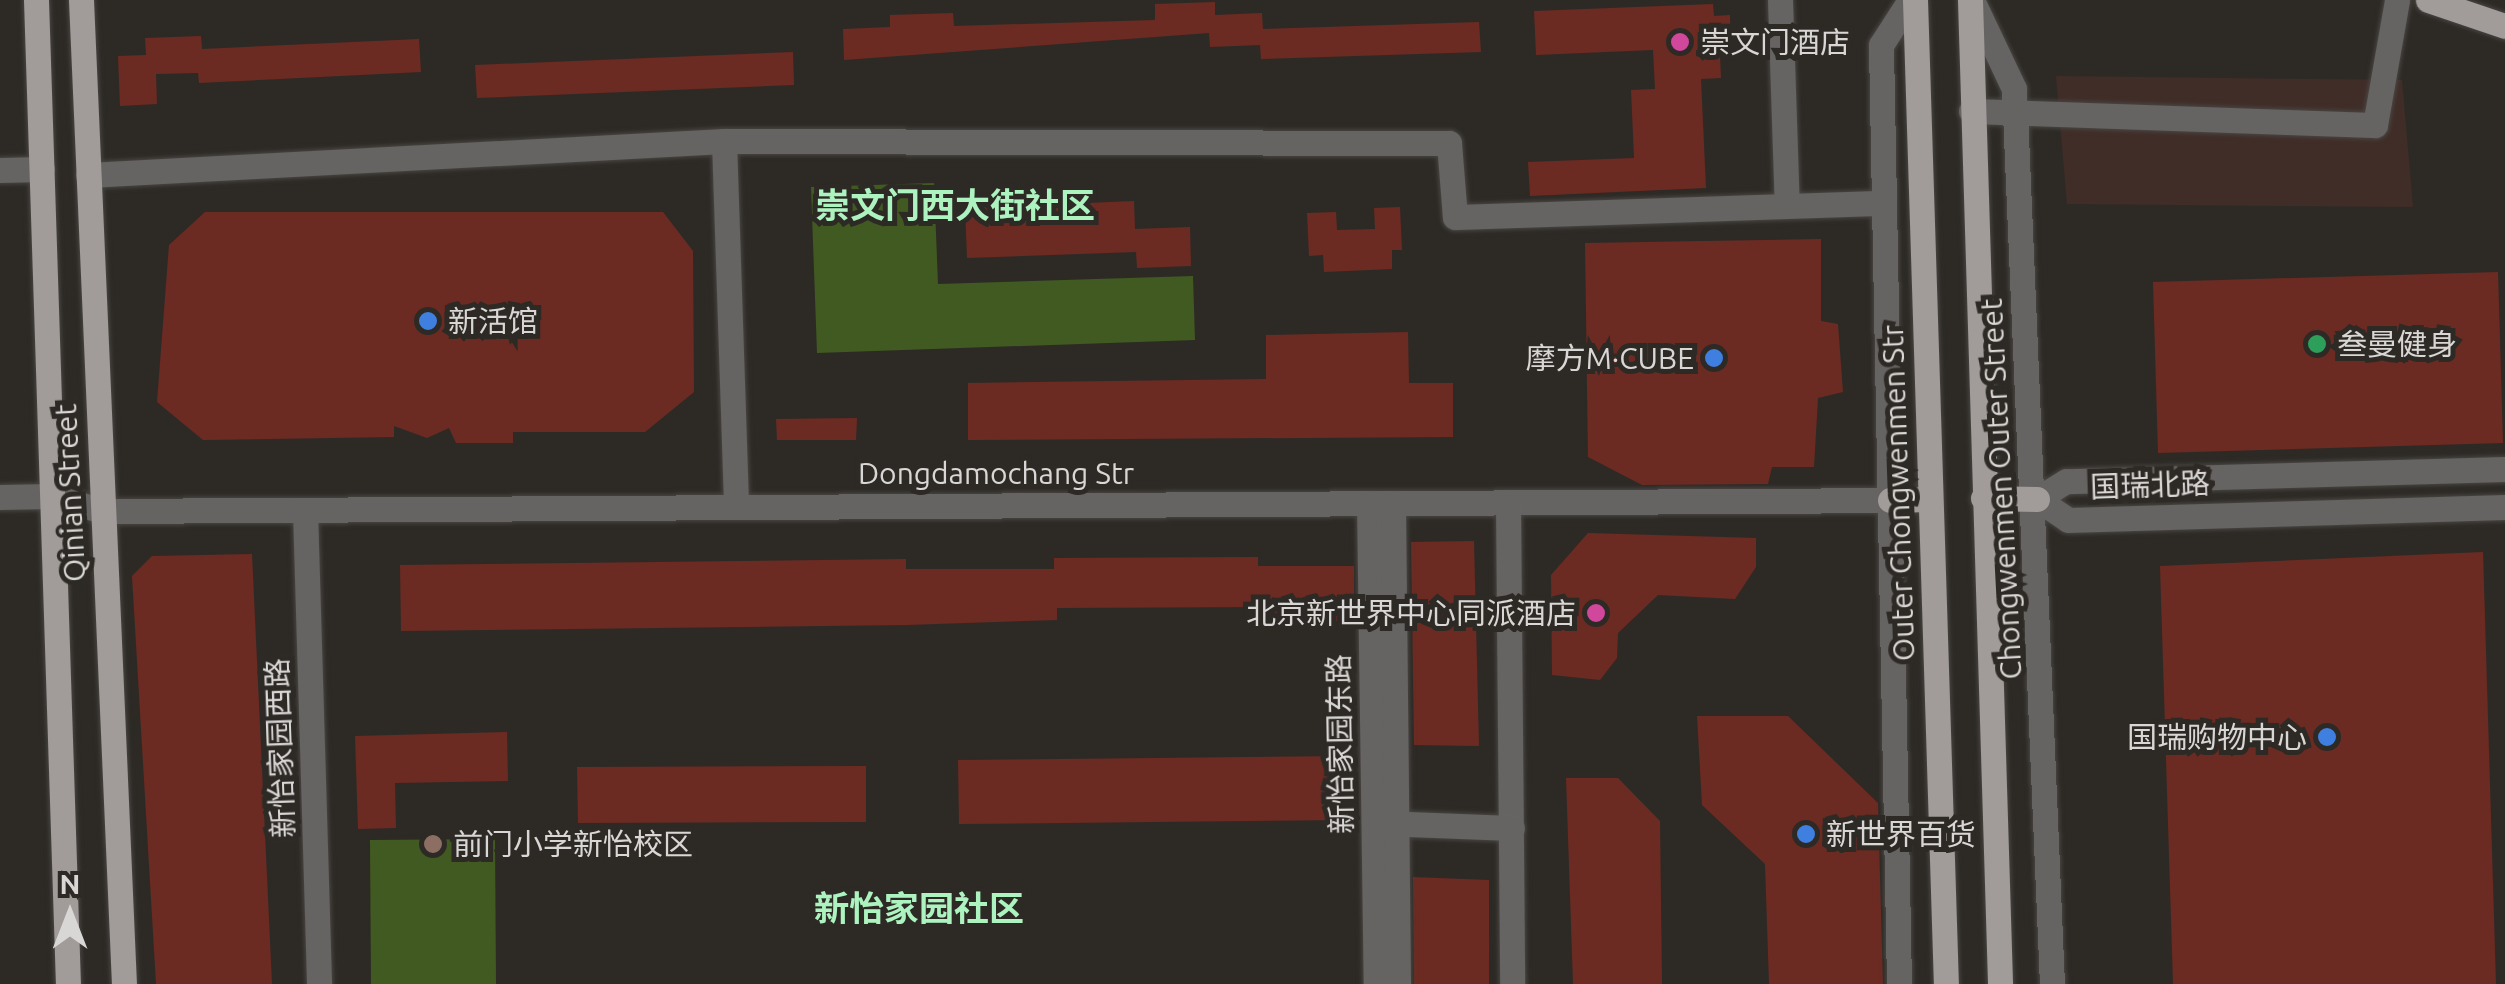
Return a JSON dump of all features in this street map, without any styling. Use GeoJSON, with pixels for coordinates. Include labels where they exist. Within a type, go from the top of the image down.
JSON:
{"type":"FeatureCollection","features":[{"type":"Feature","properties":{"kind":"main road","name":"Qinian Street"},"geometry":{"type":"LineString","coordinates":[[36,0],[68,984]]}},
{"type":"Feature","properties":{"kind":"main road","name":"Qinian Street"},"geometry":{"type":"LineString","coordinates":[[81,0],[124,984]]}},
{"type":"Feature","properties":{"kind":"main road","name":"Outer Chongwenmen Str"},"geometry":{"type":"LineString","coordinates":[[1912,0],[1946,984]]}},
{"type":"Feature","properties":{"kind":"main road"},"geometry":{"type":"LineString","coordinates":[[1971,0],[1971,110],[2000,984]]}},
{"type":"Feature","properties":{"kind":"main road"},"geometry":{"type":"LineString","coordinates":[[2428,0],[2505,26]]}},
{"type":"Feature","properties":{"kind":"main road"},"geometry":{"type":"LineString","coordinates":[[1983,498],[2037,499]]}},
{"type":"Feature","properties":{"kind":"main road"},"geometry":{"type":"LineString","coordinates":[[1890,500],[1930,499]]}},
{"type":"Feature","properties":{"kind":"street"},"geometry":{"type":"LineString","coordinates":[[1780,0],[1788,206]]}},
{"type":"Feature","properties":{"kind":"street"},"geometry":{"type":"LineString","coordinates":[[1899,984],[1880,203],[1880,46],[1912,0]]}},
{"type":"Feature","properties":{"kind":"street","name":"Chongwenmen Outer Street"},"geometry":{"type":"LineString","coordinates":[[1971,0],[2009,74],[2015,110],[2037,499],[2052,984]]}},
{"type":"Feature","properties":{"kind":"street"},"geometry":{"type":"LineString","coordinates":[[1971,110],[2375,124],[2397,0]]}},
{"type":"Feature","properties":{"kind":"street"},"geometry":{"type":"LineString","coordinates":[[724,142],[736,508]]}},
{"type":"Feature","properties":{"kind":"street"},"geometry":{"type":"LineString","coordinates":[[88,175],[724,142],[1449,143],[1455,217],[1880,203]]}},
{"type":"Feature","properties":{"kind":"street"},"geometry":{"type":"LineString","coordinates":[[0,170],[42,169]]}},
{"type":"Feature","properties":{"kind":"street","name":"国瑞北路"},"geometry":{"type":"LineString","coordinates":[[2505,470],[2066,480],[2037,499],[2068,520],[2505,507]]}},
{"type":"Feature","properties":{"kind":"street","name":"Dongdamochang Str"},"geometry":{"type":"LineString","coordinates":[[0,498],[51,496],[104,512],[1890,500]]}},
{"type":"Feature","properties":{"kind":"street"},"geometry":{"type":"LineString","coordinates":[[1508,502],[1512,984]]}},
{"type":"Feature","properties":{"kind":"street","name":"新怡家园东路"},"geometry":{"type":"LineString","coordinates":[[1376,984],[1384,823],[1381,503]]}},
{"type":"Feature","properties":{"kind":"street","name":"新怡家园西路"},"geometry":{"type":"LineString","coordinates":[[305,510],[320,984]]}},
{"type":"Feature","properties":{"kind":"street"},"geometry":{"type":"LineString","coordinates":[[1384,823],[1512,828]]}},
{"type":"Feature","properties":{"kind":"street","name":"新怡家园东路"},"geometry":{"type":"LineString","coordinates":[[1384,823],[1398,984]]}},
{"type":"Feature","properties":{"kind":"shaded area"},"geometry":{"type":"Polygon","coordinates":[[[2056,76],[2402,80],[2413,207],[2067,204],[2056,76]]]}},
{"type":"Feature","properties":{"kind":"green space"},"geometry":{"type":"Polygon","coordinates":[[[934,183],[938,284],[1193,276],[1195,340],[817,353],[811,187],[934,183]]]}},
{"type":"Feature","properties":{"kind":"green space"},"geometry":{"type":"Polygon","coordinates":[[[495,839],[496,984],[371,984],[370,840],[495,839]]]}},
{"type":"Feature","properties":{"kind":"building"},"geometry":{"type":"Polygon","coordinates":[[[1215,2],[1215,15],[1262,13],[1263,29],[1479,22],[1481,52],[1261,59],[1260,45],[1210,47],[1209,33],[844,60],[843,29],[890,27],[890,15],[953,13],[954,26],[1155,20],[1155,4],[1215,2]]]}},
{"type":"Feature","properties":{"kind":"building"},"geometry":{"type":"Polygon","coordinates":[[[1713,4],[1714,16],[1730,15],[1731,56],[1720,56],[1721,78],[1701,79],[1706,188],[1530,196],[1528,162],[1634,158],[1631,90],[1655,89],[1653,50],[1536,55],[1534,11],[1713,4]]]}},
{"type":"Feature","properties":{"kind":"building"},"geometry":{"type":"Polygon","coordinates":[[[201,36],[202,49],[419,39],[421,72],[199,83],[198,73],[156,74],[157,104],[120,106],[118,56],[146,55],[145,38],[201,36]]]}},
{"type":"Feature","properties":{"kind":"building"},"geometry":{"type":"Polygon","coordinates":[[[793,52],[794,85],[477,98],[475,65],[793,52]]]}},
{"type":"Feature","properties":{"kind":"building"},"geometry":{"type":"Polygon","coordinates":[[[1134,201],[1135,229],[1190,227],[1191,266],[1137,268],[1136,252],[967,258],[965,208],[1134,201]]]}},
{"type":"Feature","properties":{"kind":"building"},"geometry":{"type":"Polygon","coordinates":[[[1400,207],[1402,250],[1392,250],[1392,269],[1324,272],[1323,255],[1309,256],[1307,213],[1336,212],[1337,230],[1375,229],[1374,208],[1400,207]]]}},
{"type":"Feature","properties":{"kind":"building","name":"新活馆"},"geometry":{"type":"Polygon","coordinates":[[[205,212],[663,212],[693,251],[694,392],[645,432],[513,432],[513,443],[456,443],[449,428],[427,438],[394,426],[394,437],[203,440],[157,402],[169,245],[205,212]]]}},
{"type":"Feature","properties":{"kind":"building","name":"摩方M·CUBE"},"geometry":{"type":"Polygon","coordinates":[[[1821,239],[1821,321],[1838,324],[1843,392],[1818,398],[1814,467],[1772,467],[1768,484],[1642,485],[1588,457],[1585,243],[1821,239]]]}},
{"type":"Feature","properties":{"kind":"building"},"geometry":{"type":"Polygon","coordinates":[[[2498,272],[2503,443],[2158,453],[2153,282],[2498,272]]]}},
{"type":"Feature","properties":{"kind":"building"},"geometry":{"type":"Polygon","coordinates":[[[1408,332],[1409,383],[1453,383],[1453,437],[968,440],[968,383],[1266,379],[1266,335],[1408,332]]]}},
{"type":"Feature","properties":{"kind":"building"},"geometry":{"type":"Polygon","coordinates":[[[857,418],[856,440],[777,440],[776,419],[857,418]]]}},
{"type":"Feature","properties":{"kind":"building","name":"北京新世界中心同派酒店"},"geometry":{"type":"Polygon","coordinates":[[[1588,533],[1756,538],[1756,567],[1735,599],[1658,595],[1618,633],[1617,658],[1600,680],[1552,675],[1551,575],[1588,533]]]}},
{"type":"Feature","properties":{"kind":"building"},"geometry":{"type":"Polygon","coordinates":[[[1474,541],[1479,746],[1414,745],[1411,542],[1474,541]]]}},
{"type":"Feature","properties":{"kind":"building","name":"国瑞购物中心"},"geometry":{"type":"Polygon","coordinates":[[[2483,552],[2496,984],[2173,984],[2160,566],[2483,552]]]}},
{"type":"Feature","properties":{"kind":"building"},"geometry":{"type":"Polygon","coordinates":[[[252,554],[272,984],[156,984],[132,576],[152,556],[252,554]]]}},
{"type":"Feature","properties":{"kind":"building"},"geometry":{"type":"Polygon","coordinates":[[[1258,557],[1258,566],[1354,566],[1354,621],[1265,621],[1265,607],[1057,608],[1057,620],[401,631],[400,565],[906,559],[906,569],[1054,569],[1054,558],[1258,557]]]}},
{"type":"Feature","properties":{"kind":"building","name":"新世界百货"},"geometry":{"type":"Polygon","coordinates":[[[1697,716],[1788,716],[1878,803],[1883,984],[1769,984],[1765,864],[1702,805],[1697,716]]]}},
{"type":"Feature","properties":{"kind":"building"},"geometry":{"type":"Polygon","coordinates":[[[507,732],[508,781],[395,783],[396,828],[358,829],[355,736],[507,732]]]}},
{"type":"Feature","properties":{"kind":"building"},"geometry":{"type":"Polygon","coordinates":[[[1343,756],[1344,820],[959,824],[958,760],[1343,756]]]}},
{"type":"Feature","properties":{"kind":"building"},"geometry":{"type":"Polygon","coordinates":[[[866,766],[866,822],[578,823],[577,767],[866,766]]]}},
{"type":"Feature","properties":{"kind":"building"},"geometry":{"type":"Polygon","coordinates":[[[1566,778],[1618,778],[1660,821],[1662,984],[1573,984],[1566,778]]]}},
{"type":"Feature","properties":{"kind":"building"},"geometry":{"type":"Polygon","coordinates":[[[1413,877],[1489,880],[1489,984],[1414,984],[1413,877]]]}},
{"type":"Feature","properties":{"kind":"place","name":"崇文门酒店"},"geometry":{"type":"Point","coordinates":[1680,42]}},
{"type":"Feature","properties":{"kind":"place","name":"新活馆"},"geometry":{"type":"Point","coordinates":[428,321]}},
{"type":"Feature","properties":{"kind":"place","name":"叁曼健身"},"geometry":{"type":"Point","coordinates":[2317,344]}},
{"type":"Feature","properties":{"kind":"place","name":"摩方M·CUBE"},"geometry":{"type":"Point","coordinates":[1714,358]}},
{"type":"Feature","properties":{"kind":"place","name":"北京新世界中心同派酒店"},"geometry":{"type":"Point","coordinates":[1596,613]}},
{"type":"Feature","properties":{"kind":"place","name":"国瑞购物中心"},"geometry":{"type":"Point","coordinates":[2327,737]}},
{"type":"Feature","properties":{"kind":"place","name":"新世界百货"},"geometry":{"type":"Point","coordinates":[1806,834]}},
{"type":"Feature","properties":{"kind":"place","name":"前门小学新怡校区"},"geometry":{"type":"Point","coordinates":[433,844]}},
{"type":"Feature","properties":{"kind":"district","name":"崇文门西大街社区"},"geometry":{"type":"Point","coordinates":[955,205]}},
{"type":"Feature","properties":{"kind":"district","name":"新怡家园社区"},"geometry":{"type":"Point","coordinates":[919,908]}}]}
